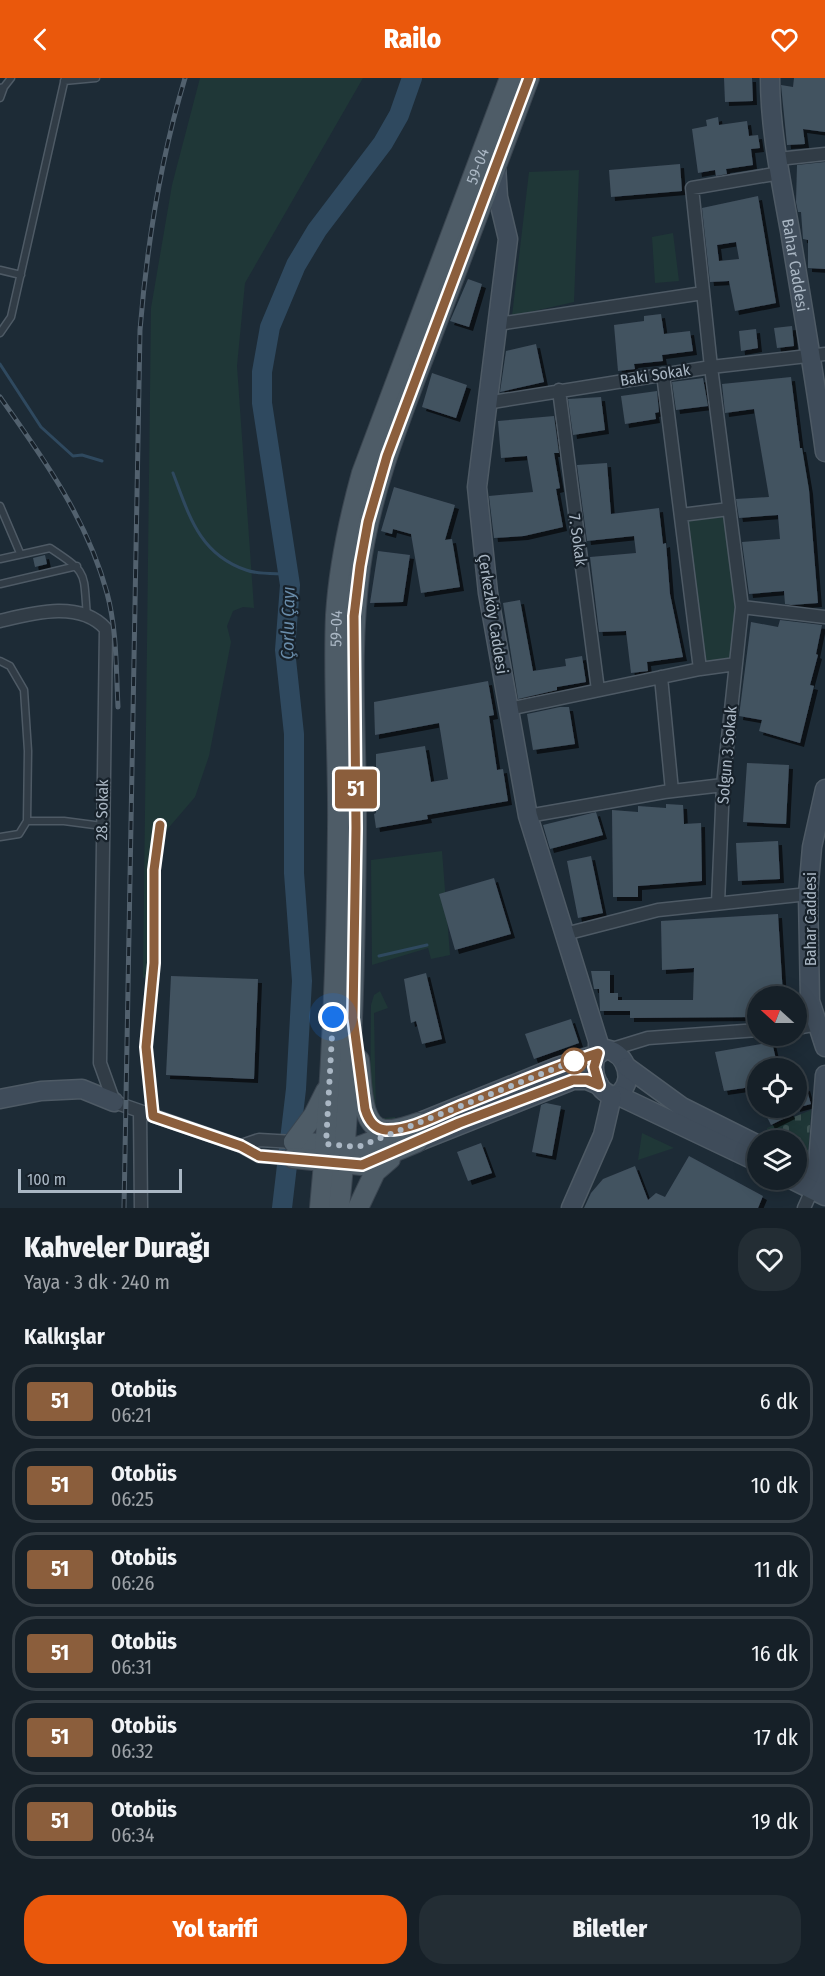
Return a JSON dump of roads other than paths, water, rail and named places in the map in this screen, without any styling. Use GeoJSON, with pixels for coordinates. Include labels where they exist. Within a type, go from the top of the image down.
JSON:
{"type":"FeatureCollection","features":[{"type":"Feature","properties":{"kind":"main road","name":"59-04"},"geometry":{"type":"LineString","coordinates":[[339,1208],[329,1084],[338,827],[336,615],[348,529],[362,473],[386,405],[510,78]]}},
{"type":"Feature","properties":{"kind":"main road","name":"59-04"},"geometry":{"type":"LineString","coordinates":[[320,1208],[335,1154],[353,1018],[356,828],[354,616],[368,522],[380,479],[529,78]]}},
{"type":"Feature","properties":{"kind":"main road","name":"Bahar Caddesi"},"geometry":{"type":"LineString","coordinates":[[770,78],[770,105],[779,166],[818,355],[825,452]]}},
{"type":"Feature","properties":{"kind":"main road","name":"Çerkezköy Caddesi"},"geometry":{"type":"LineString","coordinates":[[496,166],[498,197],[508,239],[477,487],[488,593],[528,816],[603,1048]]}},
{"type":"Feature","properties":{"kind":"main road","name":"Bahar Caddesi"},"geometry":{"type":"LineString","coordinates":[[825,789],[812,846],[817,894],[810,1001],[825,1047]]}},
{"type":"Feature","properties":{"kind":"main road"},"geometry":{"type":"LineString","coordinates":[[353,1018],[368,1119],[375,1127],[384,1130],[417,1132],[573,1080],[587,1080],[608,1096],[747,1157]]}},
{"type":"Feature","properties":{"kind":"main road"},"geometry":{"type":"LineString","coordinates":[[293,1150],[335,1154],[362,1165],[417,1132],[557,1066],[603,1048],[619,1055],[627,1067],[682,1107],[747,1140]]}},
{"type":"Feature","properties":{"kind":"main road"},"geometry":{"type":"LineString","coordinates":[[571,1208],[603,1135],[608,1096],[594,1067],[603,1048]]}},
{"type":"Feature","properties":{"kind":"main road"},"geometry":{"type":"LineString","coordinates":[[608,1096],[626,1084],[627,1067]]}},
{"type":"Feature","properties":{"kind":"main road"},"geometry":{"type":"LineString","coordinates":[[820,1185],[825,1075]]}},
{"type":"Feature","properties":{"kind":"main road"},"geometry":{"type":"LineString","coordinates":[[293,1150],[329,1084]]}},
{"type":"Feature","properties":{"kind":"main road"},"geometry":{"type":"LineString","coordinates":[[0,1099],[41,1091],[82,1089],[114,1102]]}},
{"type":"Feature","properties":{"kind":"main road"},"geometry":{"type":"LineString","coordinates":[[358,1208],[375,1172],[417,1132]]}},
{"type":"Feature","properties":{"kind":"main road"},"geometry":{"type":"LineString","coordinates":[[293,1150],[304,1167],[320,1208]]}},
{"type":"Feature","properties":{"kind":"main road"},"geometry":{"type":"LineString","coordinates":[[807,1174],[820,1185]]}},
{"type":"Feature","properties":{"kind":"street"},"geometry":{"type":"LineString","coordinates":[[779,166],[825,154]]}},
{"type":"Feature","properties":{"kind":"street","name":"Solgun 3 Sokak"},"geometry":{"type":"LineString","coordinates":[[718,903],[723,785],[742,607],[711,367],[692,188],[779,166]]}},
{"type":"Feature","properties":{"kind":"street"},"geometry":{"type":"LineString","coordinates":[[498,324],[703,293]]}},
{"type":"Feature","properties":{"kind":"street","name":"Baki Sokak"},"geometry":{"type":"LineString","coordinates":[[486,403],[711,367],[818,355]]}},
{"type":"Feature","properties":{"kind":"street"},"geometry":{"type":"LineString","coordinates":[[663,374],[699,669]]}},
{"type":"Feature","properties":{"kind":"street","name":"7. Sokak"},"geometry":{"type":"LineString","coordinates":[[559,390],[598,690]]}},
{"type":"Feature","properties":{"kind":"street"},"geometry":{"type":"LineString","coordinates":[[681,515],[729,509]]}},
{"type":"Feature","properties":{"kind":"street"},"geometry":{"type":"LineString","coordinates":[[742,607],[825,617]]}},
{"type":"Feature","properties":{"kind":"street"},"geometry":{"type":"LineString","coordinates":[[0,621],[49,609],[88,617]]}},
{"type":"Feature","properties":{"kind":"street","name":"28. Sokak"},"geometry":{"type":"LineString","coordinates":[[88,617],[98,620],[106,629],[100,1063],[114,1102]]}},
{"type":"Feature","properties":{"kind":"street"},"geometry":{"type":"LineString","coordinates":[[509,709],[699,669],[736,664]]}},
{"type":"Feature","properties":{"kind":"street"},"geometry":{"type":"LineString","coordinates":[[661,677],[672,791]]}},
{"type":"Feature","properties":{"kind":"street"},"geometry":{"type":"LineString","coordinates":[[528,816],[672,791],[723,785]]}},
{"type":"Feature","properties":{"kind":"street"},"geometry":{"type":"LineString","coordinates":[[565,934],[658,910],[817,894]]}},
{"type":"Feature","properties":{"kind":"street"},"geometry":{"type":"LineString","coordinates":[[807,1026],[818,1024]]}},
{"type":"Feature","properties":{"kind":"street"},"geometry":{"type":"LineString","coordinates":[[603,1048],[648,1038],[747,1030]]}},
{"type":"Feature","properties":{"kind":"street"},"geometry":{"type":"LineString","coordinates":[[627,1067],[633,1049],[648,1038]]}},
{"type":"Feature","properties":{"kind":"street"},"geometry":{"type":"LineString","coordinates":[[114,1102],[241,1146],[259,1156],[293,1150]]}},
{"type":"Feature","properties":{"kind":"street"},"geometry":{"type":"LineString","coordinates":[[141,1208],[147,1113]]}},
{"type":"Feature","properties":{"kind":"street"},"geometry":{"type":"LineString","coordinates":[[241,1146],[259,1140],[293,1150]]}},
{"type":"Feature","properties":{"kind":"street"},"geometry":{"type":"LineString","coordinates":[[804,1208],[820,1185]]}},
{"type":"Feature","properties":{"kind":"lane"},"geometry":{"type":"LineString","coordinates":[[0,98],[2,87],[11,78]]}},
{"type":"Feature","properties":{"kind":"lane"},"geometry":{"type":"LineString","coordinates":[[1,332],[11,317],[65,80],[96,78]]}},
{"type":"Feature","properties":{"kind":"lane"},"geometry":{"type":"LineString","coordinates":[[0,270],[21,275]]}},
{"type":"Feature","properties":{"kind":"lane"},"geometry":{"type":"LineString","coordinates":[[0,506],[20,553]]}},
{"type":"Feature","properties":{"kind":"lane"},"geometry":{"type":"LineString","coordinates":[[0,559],[50,548],[77,566],[84,574],[88,617]]}},
{"type":"Feature","properties":{"kind":"lane"},"geometry":{"type":"LineString","coordinates":[[0,584],[77,566]]}},
{"type":"Feature","properties":{"kind":"lane"},"geometry":{"type":"LineString","coordinates":[[0,662],[10,666],[24,690],[28,751],[27,821],[19,834],[0,837]]}},
{"type":"Feature","properties":{"kind":"lane"},"geometry":{"type":"LineString","coordinates":[[27,821],[64,821],[102,826]]}},
{"type":"Feature","properties":{"kind":"lane"},"geometry":{"type":"LineString","coordinates":[[147,1113],[146,1047],[154,963],[154,870],[160,825]]}},
{"type":"Feature","properties":{"kind":"waterway","name":"Çorlu Çayı"},"geometry":{"type":"LineString","coordinates":[[282,1208],[296,1089],[302,981],[294,873],[294,734],[285,650],[290,585],[262,403],[262,372],[270,327],[296,265],[317,230],[383,143],[399,115],[412,78]]}},
{"type":"Feature","properties":{"kind":"waterway"},"geometry":{"type":"LineString","coordinates":[[0,364],[41,427],[73,456],[82,455],[102,461]]}},
{"type":"Feature","properties":{"kind":"waterway"},"geometry":{"type":"LineString","coordinates":[[173,473],[198,531],[217,554],[230,563],[251,572],[289,574]]}},
{"type":"Feature","properties":{"kind":"waterway"},"geometry":{"type":"LineString","coordinates":[[379,956],[427,945]]}},
{"type":"Feature","properties":{"kind":"railway"},"geometry":{"type":"LineString","coordinates":[[124,1208],[140,330],[146,266],[156,203],[168,140],[185,78]]}},
{"type":"Feature","properties":{"kind":"railway"},"geometry":{"type":"LineString","coordinates":[[0,397],[62,490],[88,540],[98,566],[113,621],[118,707]]}}]}
